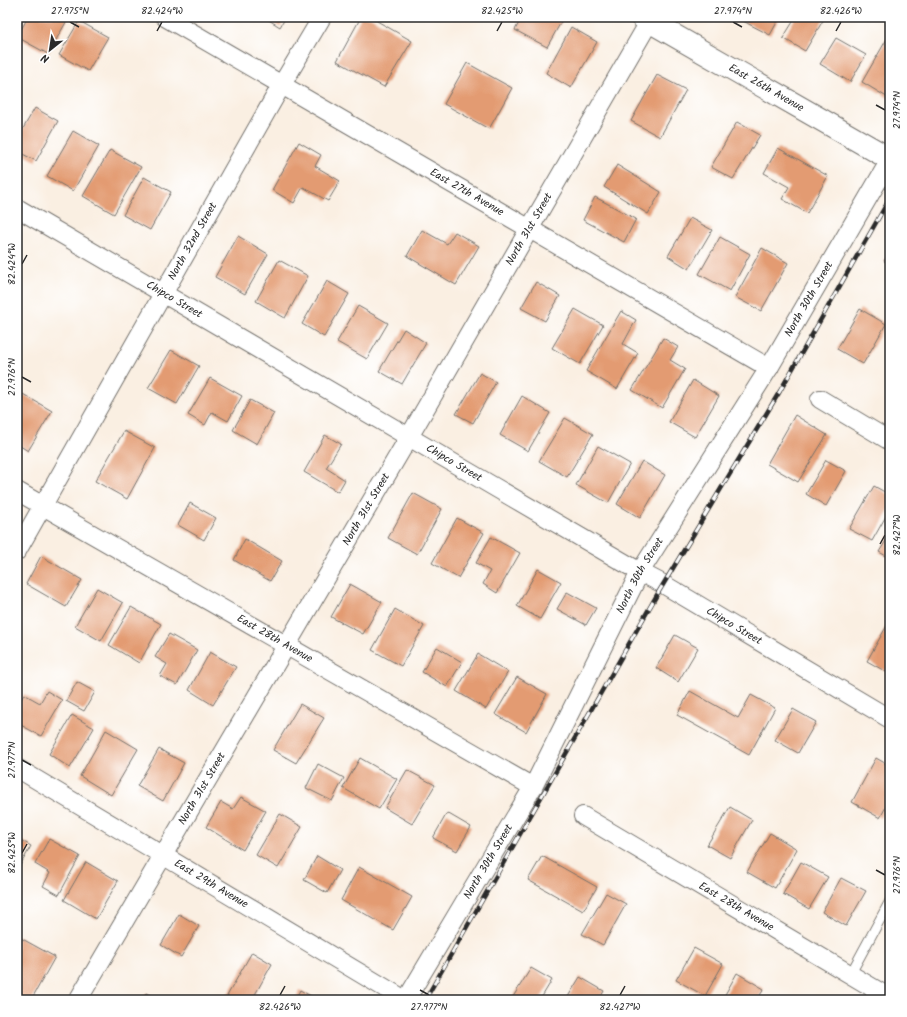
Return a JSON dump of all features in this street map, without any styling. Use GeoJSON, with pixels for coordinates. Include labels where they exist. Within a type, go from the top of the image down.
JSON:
{"type":"FeatureCollection","features":[{"type":"Feature","properties":{"kind":"street","name":"East 27th Avenue"},"geometry":{"type":"LineString","coordinates":[[165,17],[281,86],[769,368]]}},
{"type":"Feature","properties":{"kind":"street","name":"North 32nd Street"},"geometry":{"type":"LineString","coordinates":[[17,551],[281,86],[322,17]]}},
{"type":"Feature","properties":{"kind":"street","name":"East 26th Avenue"},"geometry":{"type":"LineString","coordinates":[[648,18],[890,160]]}},
{"type":"Feature","properties":{"kind":"street","name":"North 31st Street"},"geometry":{"type":"LineString","coordinates":[[78,1000],[409,437],[648,18]]}},
{"type":"Feature","properties":{"kind":"street","name":"North 30th Street"},"geometry":{"type":"LineString","coordinates":[[405,1000],[533,787],[640,572],[769,368],[890,160]]}},
{"type":"Feature","properties":{"kind":"street","name":"Chipco Street"},"geometry":{"type":"LineString","coordinates":[[17,208],[663,584],[890,719]]}},
{"type":"Feature","properties":{"kind":"street"},"geometry":{"type":"LineString","coordinates":[[820,399],[890,441]]}},
{"type":"Feature","properties":{"kind":"street","name":"East 28th Avenue"},"geometry":{"type":"LineString","coordinates":[[17,491],[533,787]]}},
{"type":"Feature","properties":{"kind":"street","name":"East 29th Avenue"},"geometry":{"type":"LineString","coordinates":[[17,768],[405,1000]]}},
{"type":"Feature","properties":{"kind":"street","name":"East 28th Avenue"},"geometry":{"type":"LineString","coordinates":[[583,816],[890,998]]}},
{"type":"Feature","properties":{"kind":"lane"},"geometry":{"type":"LineString","coordinates":[[850,975],[890,901]]}},
{"type":"Feature","properties":{"kind":"building"},"geometry":{"type":"Polygon","coordinates":[[[28,17],[69,17],[48,54],[17,37],[28,17]]]}},
{"type":"Feature","properties":{"kind":"building"},"geometry":{"type":"Polygon","coordinates":[[[264,17],[286,17],[280,27],[264,17]]]}},
{"type":"Feature","properties":{"kind":"building"},"geometry":{"type":"Polygon","coordinates":[[[361,17],[370,17],[412,41],[384,87],[337,61],[361,17]]]}},
{"type":"Feature","properties":{"kind":"building"},"geometry":{"type":"Polygon","coordinates":[[[522,17],[552,17],[561,22],[547,47],[515,30],[522,17]]]}},
{"type":"Feature","properties":{"kind":"building"},"geometry":{"type":"Polygon","coordinates":[[[745,17],[780,17],[770,35],[743,21],[745,17]]]}},
{"type":"Feature","properties":{"kind":"building"},"geometry":{"type":"Polygon","coordinates":[[[796,17],[825,17],[805,51],[783,38],[796,17]]]}},
{"type":"Feature","properties":{"kind":"building"},"geometry":{"type":"Polygon","coordinates":[[[79,21],[108,37],[88,71],[59,55],[79,21]]]}},
{"type":"Feature","properties":{"kind":"building"},"geometry":{"type":"Polygon","coordinates":[[[571,27],[597,42],[571,88],[546,73],[571,27]]]}},
{"type":"Feature","properties":{"kind":"building"},"geometry":{"type":"Polygon","coordinates":[[[888,37],[890,38],[890,99],[862,82],[888,37]]]}},
{"type":"Feature","properties":{"kind":"building"},"geometry":{"type":"Polygon","coordinates":[[[836,38],[866,55],[850,82],[820,64],[836,38]]]}},
{"type":"Feature","properties":{"kind":"building"},"geometry":{"type":"Polygon","coordinates":[[[467,63],[512,88],[489,129],[444,104],[467,63]]]}},
{"type":"Feature","properties":{"kind":"building"},"geometry":{"type":"Polygon","coordinates":[[[657,75],[686,90],[660,137],[631,121],[657,75]]]}},
{"type":"Feature","properties":{"kind":"building"},"geometry":{"type":"Polygon","coordinates":[[[35,108],[58,121],[36,161],[17,151],[17,139],[35,108]]]}},
{"type":"Feature","properties":{"kind":"building"},"geometry":{"type":"Polygon","coordinates":[[[737,122],[760,135],[733,179],[711,167],[737,122]]]}},
{"type":"Feature","properties":{"kind":"building"},"geometry":{"type":"Polygon","coordinates":[[[73,131],[99,146],[73,191],[47,176],[73,131]]]}},
{"type":"Feature","properties":{"kind":"building"},"geometry":{"type":"Polygon","coordinates":[[[299,142],[321,155],[315,166],[340,181],[328,201],[303,187],[294,203],[272,190],[299,142]]]}},
{"type":"Feature","properties":{"kind":"building"},"geometry":{"type":"Polygon","coordinates":[[[778,148],[828,176],[807,213],[782,199],[789,187],[764,173],[778,148]]]}},
{"type":"Feature","properties":{"kind":"building"},"geometry":{"type":"Polygon","coordinates":[[[110,150],[141,167],[114,214],[83,196],[110,150]]]}},
{"type":"Feature","properties":{"kind":"building"},"geometry":{"type":"Polygon","coordinates":[[[617,165],[661,192],[648,214],[604,187],[617,165]]]}},
{"type":"Feature","properties":{"kind":"building"},"geometry":{"type":"Polygon","coordinates":[[[144,177],[171,192],[150,230],[123,215],[144,177]]]}},
{"type":"Feature","properties":{"kind":"building"},"geometry":{"type":"Polygon","coordinates":[[[595,197],[636,219],[624,242],[583,220],[595,197]]]}},
{"type":"Feature","properties":{"kind":"building"},"geometry":{"type":"Polygon","coordinates":[[[690,218],[712,230],[689,269],[668,256],[690,218]]]}},
{"type":"Feature","properties":{"kind":"building"},"geometry":{"type":"Polygon","coordinates":[[[422,230],[447,244],[455,232],[479,246],[456,285],[407,256],[422,230]]]}},
{"type":"Feature","properties":{"kind":"building"},"geometry":{"type":"Polygon","coordinates":[[[238,236],[268,254],[245,294],[215,277],[238,236]]]}},
{"type":"Feature","properties":{"kind":"building"},"geometry":{"type":"Polygon","coordinates":[[[720,237],[750,254],[730,291],[699,274],[720,237]]]}},
{"type":"Feature","properties":{"kind":"building"},"geometry":{"type":"Polygon","coordinates":[[[762,248],[788,263],[761,311],[735,297],[762,248]]]}},
{"type":"Feature","properties":{"kind":"building"},"geometry":{"type":"Polygon","coordinates":[[[890,252],[890,265],[884,261],[890,252]]]}},
{"type":"Feature","properties":{"kind":"building"},"geometry":{"type":"Polygon","coordinates":[[[279,260],[308,276],[285,318],[256,301],[279,260]]]}},
{"type":"Feature","properties":{"kind":"building"},"geometry":{"type":"Polygon","coordinates":[[[327,281],[349,294],[324,337],[302,324],[327,281]]]}},
{"type":"Feature","properties":{"kind":"building"},"geometry":{"type":"Polygon","coordinates":[[[536,282],[560,296],[545,321],[521,308],[536,282]]]}},
{"type":"Feature","properties":{"kind":"building"},"geometry":{"type":"Polygon","coordinates":[[[358,306],[388,323],[367,359],[337,342],[358,306]]]}},
{"type":"Feature","properties":{"kind":"building"},"geometry":{"type":"Polygon","coordinates":[[[575,309],[603,325],[580,364],[552,348],[575,309]]]}},
{"type":"Feature","properties":{"kind":"building"},"geometry":{"type":"Polygon","coordinates":[[[860,309],[886,324],[863,364],[837,349],[860,309]]]}},
{"type":"Feature","properties":{"kind":"building"},"geometry":{"type":"Polygon","coordinates":[[[621,311],[636,320],[623,344],[638,353],[617,389],[586,371],[621,311]]]}},
{"type":"Feature","properties":{"kind":"building"},"geometry":{"type":"Polygon","coordinates":[[[404,329],[426,343],[402,384],[379,371],[404,329]]]}},
{"type":"Feature","properties":{"kind":"building"},"geometry":{"type":"Polygon","coordinates":[[[663,338],[678,347],[670,360],[685,369],[662,408],[632,390],[663,338]]]}},
{"type":"Feature","properties":{"kind":"building"},"geometry":{"type":"Polygon","coordinates":[[[171,350],[199,366],[177,404],[148,388],[171,350]]]}},
{"type":"Feature","properties":{"kind":"building"},"geometry":{"type":"Polygon","coordinates":[[[480,373],[496,382],[473,423],[456,414],[480,373]]]}},
{"type":"Feature","properties":{"kind":"building"},"geometry":{"type":"Polygon","coordinates":[[[210,378],[242,396],[228,421],[212,412],[205,425],[188,415],[210,378]]]}},
{"type":"Feature","properties":{"kind":"building"},"geometry":{"type":"Polygon","coordinates":[[[693,380],[719,396],[695,437],[669,422],[693,380]]]}},
{"type":"Feature","properties":{"kind":"building"},"geometry":{"type":"Polygon","coordinates":[[[21,393],[52,411],[28,451],[17,444],[17,400],[21,393]]]}},
{"type":"Feature","properties":{"kind":"building"},"geometry":{"type":"Polygon","coordinates":[[[522,396],[550,413],[528,451],[500,435],[522,396]]]}},
{"type":"Feature","properties":{"kind":"building"},"geometry":{"type":"Polygon","coordinates":[[[250,400],[274,413],[257,444],[233,430],[250,400]]]}},
{"type":"Feature","properties":{"kind":"building"},"geometry":{"type":"Polygon","coordinates":[[[795,415],[827,435],[798,482],[767,464],[795,415]]]}},
{"type":"Feature","properties":{"kind":"building"},"geometry":{"type":"Polygon","coordinates":[[[565,418],[593,434],[567,477],[539,461],[565,418]]]}},
{"type":"Feature","properties":{"kind":"building"},"geometry":{"type":"Polygon","coordinates":[[[124,431],[155,448],[127,499],[95,481],[124,431]]]}},
{"type":"Feature","properties":{"kind":"building"},"geometry":{"type":"Polygon","coordinates":[[[325,435],[341,444],[326,468],[345,480],[338,492],[304,472],[325,435]]]}},
{"type":"Feature","properties":{"kind":"building"},"geometry":{"type":"Polygon","coordinates":[[[598,446],[630,464],[608,503],[576,485],[598,446]]]}},
{"type":"Feature","properties":{"kind":"building"},"geometry":{"type":"Polygon","coordinates":[[[826,460],[846,471],[826,506],[806,494],[826,460]]]}},
{"type":"Feature","properties":{"kind":"building"},"geometry":{"type":"Polygon","coordinates":[[[642,461],[665,475],[640,518],[617,504],[642,461]]]}},
{"type":"Feature","properties":{"kind":"building"},"geometry":{"type":"Polygon","coordinates":[[[874,486],[890,495],[890,509],[872,541],[849,529],[874,486]]]}},
{"type":"Feature","properties":{"kind":"building"},"geometry":{"type":"Polygon","coordinates":[[[413,493],[442,509],[417,554],[388,538],[413,493]]]}},
{"type":"Feature","properties":{"kind":"building"},"geometry":{"type":"Polygon","coordinates":[[[190,503],[216,518],[204,540],[178,525],[190,503]]]}},
{"type":"Feature","properties":{"kind":"building"},"geometry":{"type":"Polygon","coordinates":[[[457,518],[484,533],[458,578],[432,563],[457,518]]]}},
{"type":"Feature","properties":{"kind":"building"},"geometry":{"type":"Polygon","coordinates":[[[890,534],[890,558],[879,552],[890,534]]]}},
{"type":"Feature","properties":{"kind":"building"},"geometry":{"type":"Polygon","coordinates":[[[491,537],[520,553],[497,593],[483,584],[490,571],[476,563],[491,537]]]}},
{"type":"Feature","properties":{"kind":"building"},"geometry":{"type":"Polygon","coordinates":[[[245,539],[282,561],[270,581],[234,560],[245,539]]]}},
{"type":"Feature","properties":{"kind":"building"},"geometry":{"type":"Polygon","coordinates":[[[41,556],[82,580],[66,607],[26,584],[41,556]]]}},
{"type":"Feature","properties":{"kind":"building"},"geometry":{"type":"Polygon","coordinates":[[[538,569],[561,582],[540,619],[517,606],[538,569]]]}},
{"type":"Feature","properties":{"kind":"building"},"geometry":{"type":"Polygon","coordinates":[[[350,584],[382,602],[363,634],[331,617],[350,584]]]}},
{"type":"Feature","properties":{"kind":"building"},"geometry":{"type":"Polygon","coordinates":[[[97,588],[123,603],[101,641],[75,626],[97,588]]]}},
{"type":"Feature","properties":{"kind":"building"},"geometry":{"type":"Polygon","coordinates":[[[567,592],[596,608],[586,625],[557,609],[567,592]]]}},
{"type":"Feature","properties":{"kind":"building"},"geometry":{"type":"Polygon","coordinates":[[[131,607],[161,624],[139,663],[109,645],[131,607]]]}},
{"type":"Feature","properties":{"kind":"building"},"geometry":{"type":"Polygon","coordinates":[[[395,609],[424,626],[401,666],[372,650],[395,609]]]}},
{"type":"Feature","properties":{"kind":"building"},"geometry":{"type":"Polygon","coordinates":[[[890,620],[890,674],[867,661],[890,620]]]}},
{"type":"Feature","properties":{"kind":"building"},"geometry":{"type":"Polygon","coordinates":[[[169,634],[197,650],[177,685],[160,676],[167,664],[155,657],[169,634]]]}},
{"type":"Feature","properties":{"kind":"building"},"geometry":{"type":"Polygon","coordinates":[[[675,635],[698,648],[678,682],[656,668],[675,635]]]}},
{"type":"Feature","properties":{"kind":"building"},"geometry":{"type":"Polygon","coordinates":[[[437,647],[462,662],[447,687],[422,672],[437,647]]]}},
{"type":"Feature","properties":{"kind":"building"},"geometry":{"type":"Polygon","coordinates":[[[210,652],[236,667],[213,705],[189,690],[210,652]]]}},
{"type":"Feature","properties":{"kind":"building"},"geometry":{"type":"Polygon","coordinates":[[[478,654],[508,672],[486,709],[456,691],[478,654]]]}},
{"type":"Feature","properties":{"kind":"building"},"geometry":{"type":"Polygon","coordinates":[[[517,677],[547,694],[526,732],[495,714],[517,677]]]}},
{"type":"Feature","properties":{"kind":"building"},"geometry":{"type":"Polygon","coordinates":[[[77,682],[95,692],[84,711],[66,701],[77,682]]]}},
{"type":"Feature","properties":{"kind":"building"},"geometry":{"type":"Polygon","coordinates":[[[47,691],[62,700],[41,736],[17,723],[17,707],[24,694],[40,703],[47,691]]]}},
{"type":"Feature","properties":{"kind":"building"},"geometry":{"type":"Polygon","coordinates":[[[690,691],[738,718],[751,695],[775,708],[749,755],[677,715],[690,691]]]}},
{"type":"Feature","properties":{"kind":"building"},"geometry":{"type":"Polygon","coordinates":[[[300,704],[324,718],[296,763],[273,750],[300,704]]]}},
{"type":"Feature","properties":{"kind":"building"},"geometry":{"type":"Polygon","coordinates":[[[793,709],[816,722],[798,753],[775,740],[793,709]]]}},
{"type":"Feature","properties":{"kind":"building"},"geometry":{"type":"Polygon","coordinates":[[[72,715],[94,728],[70,768],[49,754],[72,715]]]}},
{"type":"Feature","properties":{"kind":"building"},"geometry":{"type":"Polygon","coordinates":[[[106,730],[138,749],[111,795],[80,776],[106,730]]]}},
{"type":"Feature","properties":{"kind":"building"},"geometry":{"type":"Polygon","coordinates":[[[159,749],[184,763],[163,801],[137,786],[159,749]]]}},
{"type":"Feature","properties":{"kind":"building"},"geometry":{"type":"Polygon","coordinates":[[[360,758],[397,779],[379,809],[343,788],[360,758]]]}},
{"type":"Feature","properties":{"kind":"building"},"geometry":{"type":"Polygon","coordinates":[[[876,758],[890,766],[890,804],[888,803],[880,818],[852,802],[876,758]]]}},
{"type":"Feature","properties":{"kind":"building"},"geometry":{"type":"Polygon","coordinates":[[[318,764],[344,778],[332,801],[306,788],[318,764]]]}},
{"type":"Feature","properties":{"kind":"building"},"geometry":{"type":"Polygon","coordinates":[[[407,770],[435,785],[412,824],[385,808],[407,770]]]}},
{"type":"Feature","properties":{"kind":"building"},"geometry":{"type":"Polygon","coordinates":[[[241,797],[266,811],[243,850],[206,827],[221,802],[233,809],[241,797]]]}},
{"type":"Feature","properties":{"kind":"building"},"geometry":{"type":"Polygon","coordinates":[[[730,807],[752,820],[730,858],[707,845],[730,807]]]}},
{"type":"Feature","properties":{"kind":"building"},"geometry":{"type":"Polygon","coordinates":[[[447,813],[471,827],[457,851],[433,838],[447,813]]]}},
{"type":"Feature","properties":{"kind":"building"},"geometry":{"type":"Polygon","coordinates":[[[280,814],[302,827],[278,868],[256,855],[280,814]]]}},
{"type":"Feature","properties":{"kind":"building"},"geometry":{"type":"Polygon","coordinates":[[[770,833],[797,849],[775,888],[747,872],[770,833]]]}},
{"type":"Feature","properties":{"kind":"building"},"geometry":{"type":"Polygon","coordinates":[[[17,838],[31,846],[17,871],[17,838]]]}},
{"type":"Feature","properties":{"kind":"building"},"geometry":{"type":"Polygon","coordinates":[[[49,839],[80,856],[59,895],[43,886],[50,873],[35,864],[49,839]]]}},
{"type":"Feature","properties":{"kind":"building"},"geometry":{"type":"Polygon","coordinates":[[[317,856],[340,870],[327,893],[304,880],[317,856]]]}},
{"type":"Feature","properties":{"kind":"building"},"geometry":{"type":"Polygon","coordinates":[[[542,856],[597,887],[583,911],[528,880],[542,856]]]}},
{"type":"Feature","properties":{"kind":"building"},"geometry":{"type":"Polygon","coordinates":[[[86,862],[118,881],[96,919],[64,900],[86,862]]]}},
{"type":"Feature","properties":{"kind":"building"},"geometry":{"type":"Polygon","coordinates":[[[801,862],[828,877],[809,909],[783,894],[801,862]]]}},
{"type":"Feature","properties":{"kind":"building"},"geometry":{"type":"Polygon","coordinates":[[[359,867],[412,897],[393,930],[341,900],[359,867]]]}},
{"type":"Feature","properties":{"kind":"building"},"geometry":{"type":"Polygon","coordinates":[[[841,878],[866,891],[846,926],[822,912],[841,878]]]}},
{"type":"Feature","properties":{"kind":"building"},"geometry":{"type":"Polygon","coordinates":[[[606,893],[626,904],[603,945],[582,934],[606,893]]]}},
{"type":"Feature","properties":{"kind":"building"},"geometry":{"type":"Polygon","coordinates":[[[179,914],[199,926],[181,957],[161,945],[179,914]]]}},
{"type":"Feature","properties":{"kind":"building"},"geometry":{"type":"Polygon","coordinates":[[[17,936],[55,957],[31,1000],[17,1000],[17,936]]]}},
{"type":"Feature","properties":{"kind":"building"},"geometry":{"type":"Polygon","coordinates":[[[694,948],[723,964],[705,996],[676,980],[694,948]]]}},
{"type":"Feature","properties":{"kind":"building"},"geometry":{"type":"Polygon","coordinates":[[[252,952],[272,964],[252,1000],[234,1000],[227,996],[252,952]]]}},
{"type":"Feature","properties":{"kind":"building"},"geometry":{"type":"Polygon","coordinates":[[[531,968],[552,980],[540,1000],[511,1000],[531,968]]]}},
{"type":"Feature","properties":{"kind":"building"},"geometry":{"type":"Polygon","coordinates":[[[737,973],[764,989],[757,1000],[722,1000],[737,973]]]}},
{"type":"Feature","properties":{"kind":"building"},"geometry":{"type":"Polygon","coordinates":[[[580,977],[604,991],[599,1000],[566,1000],[580,977]]]}},
{"type":"Feature","properties":{"kind":"building"},"geometry":{"type":"Polygon","coordinates":[[[300,990],[318,1000],[295,1000],[300,990]]]}},
{"type":"Feature","properties":{"kind":"building"},"geometry":{"type":"Polygon","coordinates":[[[146,993],[159,1000],[142,1000],[146,993]]]}},
{"type":"Feature","properties":{"kind":"railway"},"geometry":{"type":"LineString","coordinates":[[425,1000],[658,593],[780,391],[890,198]]}}]}
